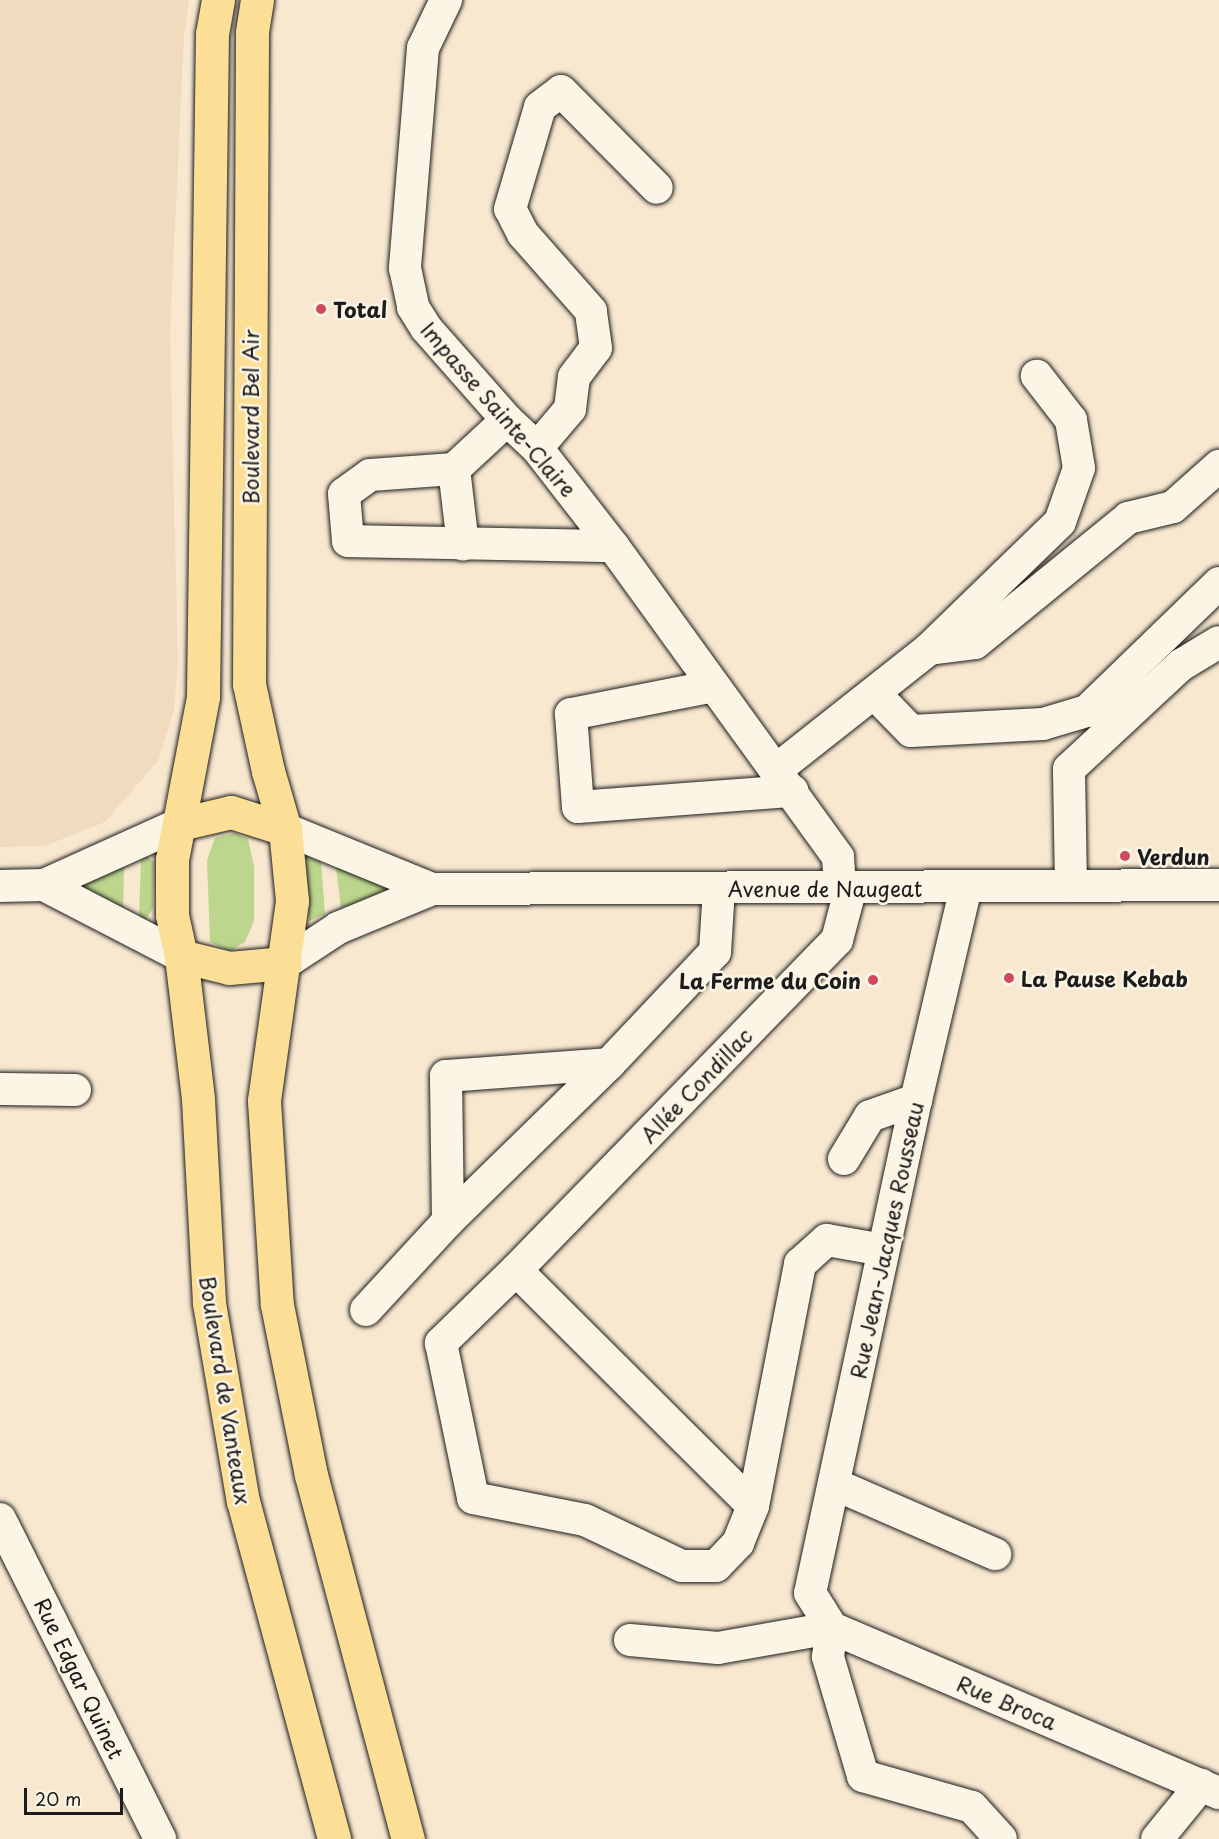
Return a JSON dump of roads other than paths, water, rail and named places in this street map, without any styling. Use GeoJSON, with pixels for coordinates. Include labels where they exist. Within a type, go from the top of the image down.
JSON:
{"type":"FeatureCollection","features":[{"type":"Feature","properties":{"kind":"main road","name":"Boulevard Bel Air"},"geometry":{"type":"LineString","coordinates":[[180,824],[203,697],[212,33],[218,0]]}},
{"type":"Feature","properties":{"kind":"main road","name":"Boulevard Bel Air"},"geometry":{"type":"LineString","coordinates":[[257,0],[252,45],[249,684],[268,771],[285,829]]}},
{"type":"Feature","properties":{"kind":"main road","name":"Avenue de Naugeat"},"geometry":{"type":"LineString","coordinates":[[180,824],[231,812],[285,829]]}},
{"type":"Feature","properties":{"kind":"main road","name":"Boulevard de Vanteaux"},"geometry":{"type":"LineString","coordinates":[[180,824],[172,859],[171,915],[181,956],[198,1099],[209,1304],[243,1501],[334,1839]]}},
{"type":"Feature","properties":{"kind":"main road"},"geometry":{"type":"LineString","coordinates":[[285,829],[292,901],[264,1101],[278,1305],[311,1475],[408,1839]]}},
{"type":"Feature","properties":{"kind":"main road","name":"Avenue de Naugeat"},"geometry":{"type":"LineString","coordinates":[[181,956],[229,968],[285,963]]}},
{"type":"Feature","properties":{"kind":"street","name":"Impasse Sainte-Claire"},"geometry":{"type":"LineString","coordinates":[[446,0],[423,48],[410,183],[407,288],[426,328],[507,420],[537,448],[613,546],[838,857],[846,887]]}},
{"type":"Feature","properties":{"kind":"street"},"geometry":{"type":"LineString","coordinates":[[537,448],[570,409],[574,377],[596,348],[591,311],[523,234],[510,209],[540,107],[561,91],[657,188]]}},
{"type":"Feature","properties":{"kind":"street"},"geometry":{"type":"LineString","coordinates":[[714,686],[571,714],[578,807],[784,781],[874,693],[929,649],[1060,522],[1079,468],[1071,420],[1037,376]]}},
{"type":"Feature","properties":{"kind":"street"},"geometry":{"type":"LineString","coordinates":[[507,420],[454,469],[370,475],[344,494],[348,541],[613,546]]}},
{"type":"Feature","properties":{"kind":"street"},"geometry":{"type":"LineString","coordinates":[[929,649],[975,643],[1128,518],[1173,507],[1219,466]]}},
{"type":"Feature","properties":{"kind":"street"},"geometry":{"type":"LineString","coordinates":[[454,469],[463,544]]}},
{"type":"Feature","properties":{"kind":"street"},"geometry":{"type":"LineString","coordinates":[[874,693],[911,730],[1043,724],[1087,711],[1219,583]]}},
{"type":"Feature","properties":{"kind":"street"},"geometry":{"type":"LineString","coordinates":[[1071,886],[1069,770],[1181,665],[1219,642]]}},
{"type":"Feature","properties":{"kind":"street","name":"Avenue de Naugeat"},"geometry":{"type":"LineString","coordinates":[[0,886],[44,885],[180,824]]}},
{"type":"Feature","properties":{"kind":"street","name":"Avenue de Naugeat"},"geometry":{"type":"LineString","coordinates":[[285,829],[432,889],[1219,885]]}},
{"type":"Feature","properties":{"kind":"street","name":"Avenue de Naugeat"},"geometry":{"type":"LineString","coordinates":[[44,885],[181,956]]}},
{"type":"Feature","properties":{"kind":"street","name":"Allée Condillac"},"geometry":{"type":"LineString","coordinates":[[846,887],[837,940],[516,1270],[441,1342],[473,1497],[585,1520],[682,1566],[716,1566],[738,1543],[753,1506],[800,1264],[827,1240],[883,1250]]}},
{"type":"Feature","properties":{"kind":"street","name":"Rue Jean-Jacques Rousseau"},"geometry":{"type":"LineString","coordinates":[[832,1628],[810,1593],[916,1100],[966,887]]}},
{"type":"Feature","properties":{"kind":"street","name":"Avenue de Naugeat"},"geometry":{"type":"LineString","coordinates":[[285,963],[338,928],[432,889]]}},
{"type":"Feature","properties":{"kind":"street"},"geometry":{"type":"LineString","coordinates":[[366,1310],[448,1221],[609,1064],[715,952],[719,889]]}},
{"type":"Feature","properties":{"kind":"street"},"geometry":{"type":"LineString","coordinates":[[448,1221],[446,1076],[609,1064]]}},
{"type":"Feature","properties":{"kind":"street"},"geometry":{"type":"LineString","coordinates":[[0,1089],[75,1090]]}},
{"type":"Feature","properties":{"kind":"street"},"geometry":{"type":"LineString","coordinates":[[844,1159],[870,1116],[916,1100]]}},
{"type":"Feature","properties":{"kind":"street"},"geometry":{"type":"LineString","coordinates":[[516,1270],[753,1506]]}},
{"type":"Feature","properties":{"kind":"street"},"geometry":{"type":"LineString","coordinates":[[834,1484],[995,1554]]}},
{"type":"Feature","properties":{"kind":"street","name":"Rue Edgar Quinet"},"geometry":{"type":"LineString","coordinates":[[0,1519],[8,1556],[160,1839]]}},
{"type":"Feature","properties":{"kind":"street"},"geometry":{"type":"LineString","coordinates":[[630,1640],[718,1648],[832,1628],[828,1657],[863,1776],[972,1807],[1001,1839]]}},
{"type":"Feature","properties":{"kind":"street","name":"Rue Broca"},"geometry":{"type":"LineString","coordinates":[[832,1628],[1210,1789]]}},
{"type":"Feature","properties":{"kind":"street"},"geometry":{"type":"LineString","coordinates":[[1157,1839],[1210,1789]]}},
{"type":"Feature","properties":{"kind":"place","name":"Total"},"geometry":{"type":"Point","coordinates":[321,309]}},
{"type":"Feature","properties":{"kind":"place","name":"Verdun"},"geometry":{"type":"Point","coordinates":[1125,856]}},
{"type":"Feature","properties":{"kind":"place","name":"La Pause Kebab"},"geometry":{"type":"Point","coordinates":[1009,978]}},
{"type":"Feature","properties":{"kind":"place","name":"La Ferme du Coin"},"geometry":{"type":"Point","coordinates":[873,980]}}]}
